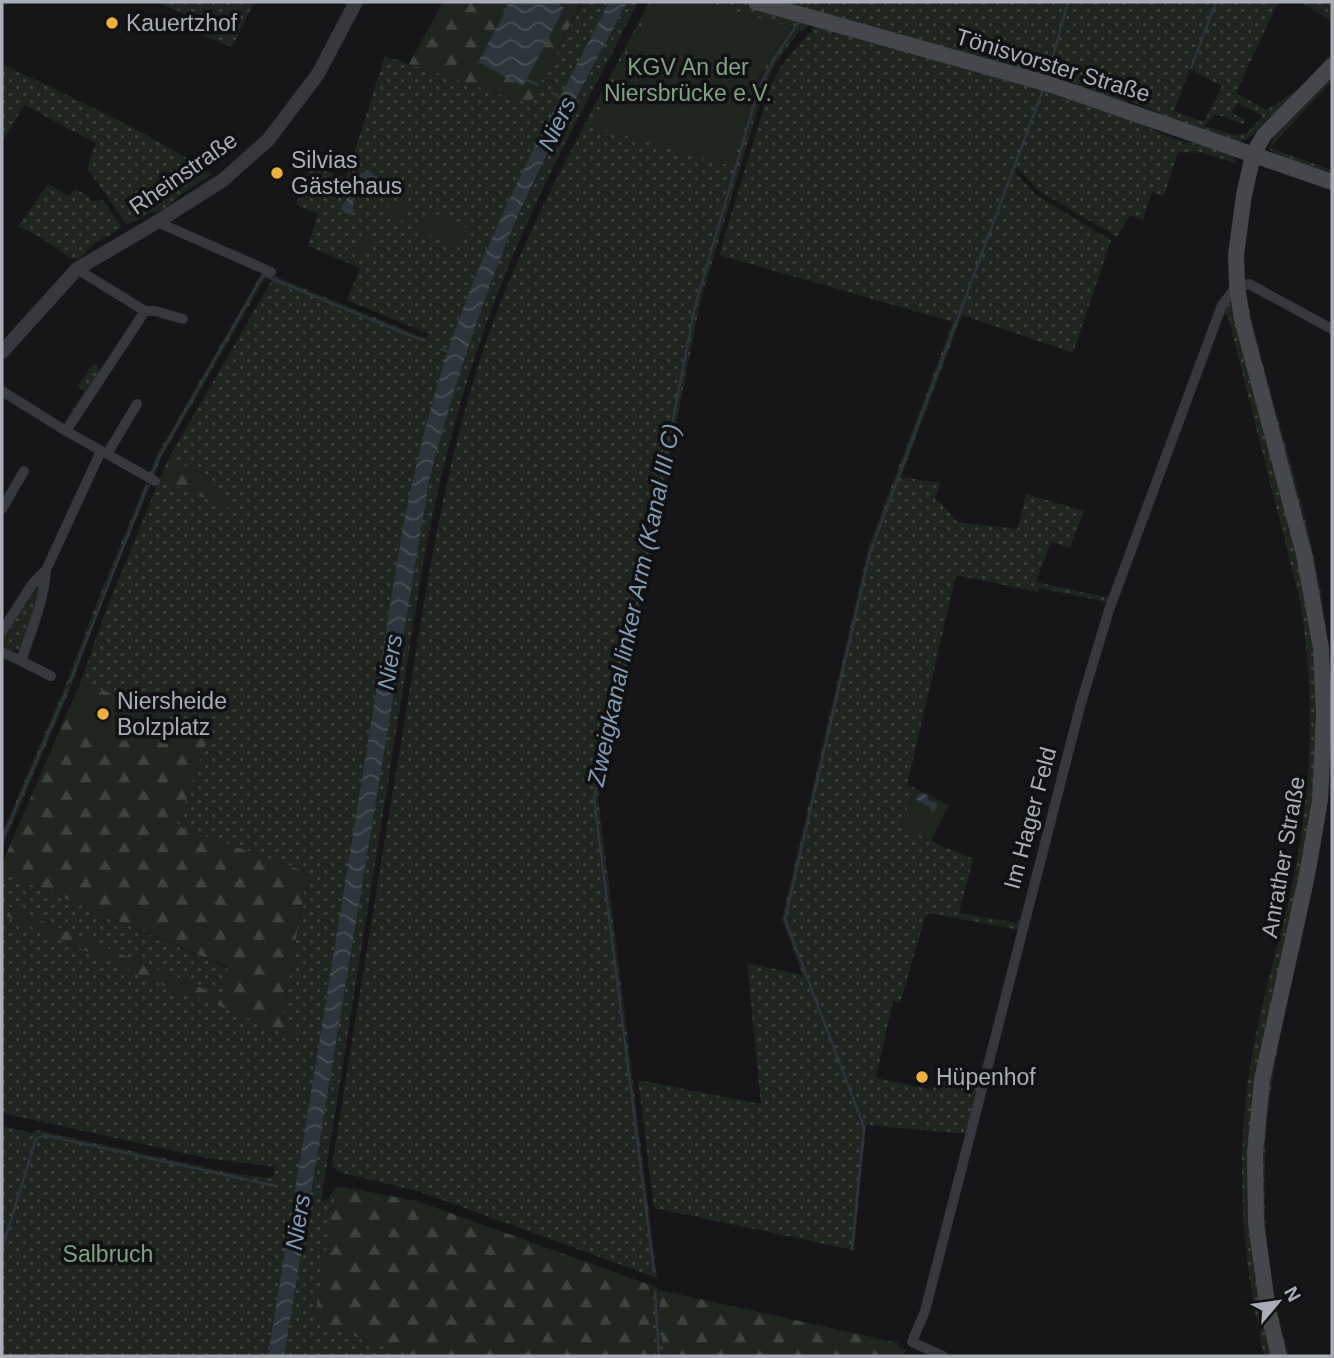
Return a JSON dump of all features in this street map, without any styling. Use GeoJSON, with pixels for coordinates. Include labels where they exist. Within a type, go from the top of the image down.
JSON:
{"type":"FeatureCollection","features":[{"type":"Feature","properties":{"kind":"main road","name":"Tönisvorster Straße"},"geometry":{"type":"LineString","coordinates":[[756,2],[1045,83],[1332,182]]}},
{"type":"Feature","properties":{"kind":"main road"},"geometry":{"type":"LineString","coordinates":[[1253,155],[1264,135],[1332,66]]}},
{"type":"Feature","properties":{"kind":"main road","name":"Anrather Straße"},"geometry":{"type":"LineString","coordinates":[[1253,155],[1239,223],[1237,286],[1242,319],[1304,554],[1321,648],[1324,715],[1320,800],[1307,876],[1262,1080],[1255,1153],[1256,1223],[1268,1310],[1279,1356]]}},
{"type":"Feature","properties":{"kind":"street","name":"Rheinstraße"},"geometry":{"type":"LineString","coordinates":[[2,352],[77,269],[223,180],[268,140],[318,74],[356,2]]}},
{"type":"Feature","properties":{"kind":"street"},"geometry":{"type":"LineString","coordinates":[[157,222],[271,272]]}},
{"type":"Feature","properties":{"kind":"street"},"geometry":{"type":"LineString","coordinates":[[77,269],[145,311],[183,319]]}},
{"type":"Feature","properties":{"kind":"street"},"geometry":{"type":"LineString","coordinates":[[1237,286],[1249,284],[1332,329]]}},
{"type":"Feature","properties":{"kind":"street","name":"Im Hager Feld"},"geometry":{"type":"LineString","coordinates":[[943,1356],[912,1342],[925,1311],[1081,703],[1109,610],[1222,305],[1237,286]]}},
{"type":"Feature","properties":{"kind":"street"},"geometry":{"type":"LineString","coordinates":[[66,431],[145,311]]}},
{"type":"Feature","properties":{"kind":"street"},"geometry":{"type":"LineString","coordinates":[[2,391],[155,481]]}},
{"type":"Feature","properties":{"kind":"street"},"geometry":{"type":"LineString","coordinates":[[2,631],[33,583],[46,570],[104,453],[137,404]]}},
{"type":"Feature","properties":{"kind":"street"},"geometry":{"type":"LineString","coordinates":[[2,507],[24,471]]}},
{"type":"Feature","properties":{"kind":"street"},"geometry":{"type":"LineString","coordinates":[[21,661],[45,586],[46,570]]}},
{"type":"Feature","properties":{"kind":"street"},"geometry":{"type":"LineString","coordinates":[[2,652],[51,676]]}},
{"type":"Feature","properties":{"kind":"green space"},"geometry":{"type":"Polygon","coordinates":[[[157,2],[254,2],[232,47],[179,26],[183,13],[157,2]]]}},
{"type":"Feature","properties":{"kind":"green space"},"geometry":{"type":"Polygon","coordinates":[[[443,2],[510,2],[478,61],[564,8],[558,4],[582,2],[530,104],[409,64],[443,2]]]}},
{"type":"Feature","properties":{"kind":"green space","name":"Salbruch"},"geometry":{"type":"Polygon","coordinates":[[[583,2],[609,2],[494,232],[462,309],[434,397],[402,532],[296,1183],[312,1187],[418,536],[455,383],[480,308],[523,205],[627,2],[638,2],[561,152],[518,244],[473,362],[450,442],[423,564],[321,1201],[326,1201],[336,1188],[335,1200],[652,1296],[650,1285],[658,1288],[660,1299],[896,1356],[2,1356],[2,1126],[32,1133],[36,1130],[236,1174],[273,1178],[275,1167],[206,1158],[2,1113],[2,914],[192,997],[193,995],[296,1038],[282,1022],[307,872],[177,826],[208,735],[81,681],[105,613],[161,476],[164,481],[212,479],[169,458],[274,276],[427,339],[429,334],[347,300],[360,268],[308,246],[318,214],[296,205],[310,166],[346,178],[385,56],[530,104],[583,2]],[[378,178],[348,197],[341,208],[354,211],[353,202],[361,190],[377,186],[378,178]]]}},
{"type":"Feature","properties":{"kind":"green space"},"geometry":{"type":"Polygon","coordinates":[[[649,2],[654,2],[591,126],[749,106],[769,58],[792,28],[702,2],[742,2],[796,17],[776,2],[1278,2],[1236,93],[1267,110],[1301,87],[1332,52],[1332,62],[1292,102],[1268,118],[1251,136],[1241,142],[1179,122],[1130,101],[1111,99],[811,21],[803,31],[800,30],[776,63],[765,85],[700,303],[635,633],[598,797],[657,1278],[421,1192],[338,1172],[332,1165],[430,567],[463,418],[494,320],[528,238],[649,2]],[[1190,69],[1174,111],[1204,122],[1222,86],[1190,69]],[[1238,103],[1231,112],[1245,120],[1243,124],[1216,114],[1204,126],[1235,135],[1246,134],[1263,116],[1238,103]]]}},
{"type":"Feature","properties":{"kind":"green space","name":"KGV An der Niersbrücke e.V."},"geometry":{"type":"Polygon","coordinates":[[[654,2],[702,2],[792,27],[769,58],[758,81],[732,166],[591,126],[654,2]]]}},
{"type":"Feature","properties":{"kind":"green space"},"geometry":{"type":"Polygon","coordinates":[[[1301,2],[1332,2],[1332,21],[1301,2]]]}},
{"type":"Feature","properties":{"kind":"green space"},"geometry":{"type":"Polygon","coordinates":[[[818,23],[1128,117],[1161,134],[1231,153],[1237,164],[1204,153],[1178,152],[1163,196],[1152,192],[1143,220],[1130,215],[1117,237],[1039,191],[1017,168],[1016,173],[1036,195],[1111,240],[1073,353],[962,315],[901,477],[940,483],[935,500],[941,503],[957,522],[1018,529],[1026,494],[1084,511],[1070,548],[1051,542],[1036,582],[1105,597],[1111,594],[1107,602],[1039,588],[1038,592],[956,575],[907,785],[915,788],[901,825],[973,859],[959,913],[1016,923],[1021,920],[1019,930],[928,913],[925,917],[900,1003],[893,1001],[876,1078],[933,1090],[938,1066],[982,1075],[967,1134],[866,1125],[854,1250],[654,1208],[638,1080],[761,1104],[747,963],[803,975],[782,919],[869,546],[953,322],[719,255],[770,87],[781,66],[818,23]]]}},
{"type":"Feature","properties":{"kind":"green space"},"geometry":{"type":"Polygon","coordinates":[[[2,64],[135,129],[212,174],[165,208],[127,225],[87,168],[96,143],[24,105],[2,143],[2,64]]]}},
{"type":"Feature","properties":{"kind":"green space"},"geometry":{"type":"Polygon","coordinates":[[[1332,73],[1332,81],[1270,148],[1332,170],[1332,173],[1279,156],[1269,149],[1274,137],[1332,73]]]}},
{"type":"Feature","properties":{"kind":"green space"},"geometry":{"type":"Polygon","coordinates":[[[48,184],[69,196],[74,189],[87,195],[91,201],[103,200],[122,228],[94,244],[81,258],[72,259],[18,226],[48,184]]]}},
{"type":"Feature","properties":{"kind":"green space"},"geometry":{"type":"Polygon","coordinates":[[[391,200],[409,207],[404,221],[385,214],[391,200]]]}},
{"type":"Feature","properties":{"kind":"green space"},"geometry":{"type":"Polygon","coordinates":[[[427,210],[468,228],[460,247],[418,230],[427,210]]]}},
{"type":"Feature","properties":{"kind":"green space"},"geometry":{"type":"Polygon","coordinates":[[[365,232],[375,237],[366,256],[357,251],[365,232]]]}},
{"type":"Feature","properties":{"kind":"green space"},"geometry":{"type":"Polygon","coordinates":[[[263,271],[268,273],[161,458],[154,477],[149,474],[157,455],[263,271]]]}},
{"type":"Feature","properties":{"kind":"green space"},"geometry":{"type":"Polygon","coordinates":[[[1246,293],[1315,562],[1324,611],[1331,686],[1331,762],[1327,806],[1316,872],[1278,1048],[1266,1145],[1266,1237],[1274,1297],[1289,1356],[1284,1356],[1272,1304],[1259,1182],[1267,1082],[1316,856],[1326,671],[1243,296],[1246,293]]]}},
{"type":"Feature","properties":{"kind":"green space"},"geometry":{"type":"Polygon","coordinates":[[[1228,304],[1233,305],[1295,536],[1315,649],[1319,705],[1313,815],[1252,1134],[1274,1356],[1264,1356],[1247,1260],[1242,1196],[1243,1131],[1254,1046],[1291,891],[1304,819],[1310,710],[1300,601],[1228,316],[1222,313],[1228,304]]]}},
{"type":"Feature","properties":{"kind":"green space"},"geometry":{"type":"Polygon","coordinates":[[[97,364],[100,374],[69,422],[64,423],[85,391],[78,386],[92,365],[97,364]]]}},
{"type":"Feature","properties":{"kind":"green space"},"geometry":{"type":"Polygon","coordinates":[[[169,458],[212,479],[230,509],[164,481],[161,476],[169,458]]]}},
{"type":"Feature","properties":{"kind":"green space"},"geometry":{"type":"Polygon","coordinates":[[[146,482],[151,484],[99,609],[69,692],[2,848],[2,834],[65,686],[146,482]]]}},
{"type":"Feature","properties":{"kind":"green space"},"geometry":{"type":"Polygon","coordinates":[[[38,581],[41,588],[22,648],[8,649],[2,643],[2,634],[38,581]]]}},
{"type":"Feature","properties":{"kind":"green space"},"geometry":{"type":"Polygon","coordinates":[[[81,681],[209,735],[177,826],[307,872],[282,1022],[297,1028],[296,1038],[193,995],[192,998],[2,914],[2,904],[223,997],[228,967],[2,872],[2,864],[81,681]]]}},
{"type":"Feature","properties":{"kind":"green space","name":"Niersheide Bolzplatz"},"geometry":{"type":"Polygon","coordinates":[[[81,688],[138,711],[125,741],[69,718],[81,688]]]}},
{"type":"Feature","properties":{"kind":"green space"},"geometry":{"type":"Polygon","coordinates":[[[915,788],[949,805],[931,841],[901,825],[915,788]]]}},
{"type":"Feature","properties":{"kind":"green space"},"geometry":{"type":"Polygon","coordinates":[[[2,872],[228,968],[223,997],[2,904],[2,872]]]}},
{"type":"Feature","properties":{"kind":"green space"},"geometry":{"type":"Polygon","coordinates":[[[336,1188],[417,1201],[650,1285],[655,1356],[411,1356],[314,1322],[336,1188]]]}},
{"type":"Feature","properties":{"kind":"green space"},"geometry":{"type":"Polygon","coordinates":[[[659,1290],[898,1343],[900,1349],[907,1349],[903,1356],[663,1356],[659,1290]]]}},
{"type":"Feature","properties":{"kind":"water"},"geometry":{"type":"Polygon","coordinates":[[[510,2],[564,2],[559,4],[564,8],[523,86],[478,62],[510,2]]]}},
{"type":"Feature","properties":{"kind":"water","name":"Niers"},"geometry":{"type":"Polygon","coordinates":[[[609,2],[627,2],[550,149],[508,239],[464,358],[429,481],[284,1356],[268,1356],[402,532],[421,447],[444,363],[479,269],[532,153],[609,2]]]}},
{"type":"Feature","properties":{"kind":"water"},"geometry":{"type":"Polygon","coordinates":[[[370,171],[378,178],[377,186],[361,190],[353,202],[354,211],[350,215],[343,212],[341,208],[348,197],[347,184],[357,174],[370,171]]]}},
{"type":"Feature","properties":{"kind":"water"},"geometry":{"type":"Polygon","coordinates":[[[924,793],[928,796],[928,801],[938,803],[933,811],[929,805],[926,806],[916,799],[924,793]]]}},
{"type":"Feature","properties":{"kind":"waterway","name":"Zweigkanal linker Arm (Kanal III C)"},"geometry":{"type":"LineString","coordinates":[[805,11],[810,2]]}},
{"type":"Feature","properties":{"kind":"waterway"},"geometry":{"type":"LineString","coordinates":[[1047,77],[1068,2]]}},
{"type":"Feature","properties":{"kind":"waterway"},"geometry":{"type":"LineString","coordinates":[[1191,68],[1216,2]]}},
{"type":"Feature","properties":{"kind":"waterway","name":"Zweigkanal linker Arm (Kanal III C)"},"geometry":{"type":"LineString","coordinates":[[654,1272],[594,798],[630,641],[695,306],[759,88],[774,59],[800,20]]}},
{"type":"Feature","properties":{"kind":"waterway"},"geometry":{"type":"LineString","coordinates":[[525,79],[538,85]]}},
{"type":"Feature","properties":{"kind":"waterway"},"geometry":{"type":"LineString","coordinates":[[852,1249],[864,1127],[785,919],[870,553],[1044,87]]}},
{"type":"Feature","properties":{"kind":"waterway","name":"Niers"},"geometry":{"type":"LineString","coordinates":[[552,93],[561,98]]}},
{"type":"Feature","properties":{"kind":"waterway"},"geometry":{"type":"LineString","coordinates":[[152,474],[159,457],[263,275],[421,340]]}},
{"type":"Feature","properties":{"kind":"waterway"},"geometry":{"type":"LineString","coordinates":[[441,349],[451,353]]}},
{"type":"Feature","properties":{"kind":"waterway"},"geometry":{"type":"LineString","coordinates":[[70,682],[147,486]]}},
{"type":"Feature","properties":{"kind":"waterway"},"geometry":{"type":"LineString","coordinates":[[2,840],[67,690]]}},
{"type":"Feature","properties":{"kind":"waterway"},"geometry":{"type":"LineString","coordinates":[[2,1249],[36,1139],[44,1135],[276,1186]]}},
{"type":"Feature","properties":{"kind":"waterway","name":"Zweigkanal linker Arm (Kanal III C)"},"geometry":{"type":"LineString","coordinates":[[655,1292],[659,1356]]}},
{"type":"Feature","properties":{"kind":"place","name":"Kauertzhof"},"geometry":{"type":"Point","coordinates":[112,23]}},
{"type":"Feature","properties":{"kind":"place","name":"Silvias Gästehaus"},"geometry":{"type":"Point","coordinates":[277,173]}},
{"type":"Feature","properties":{"kind":"place","name":"Niersheide Bolzplatz"},"geometry":{"type":"Point","coordinates":[103,714]}},
{"type":"Feature","properties":{"kind":"place","name":"Hüpenhof"},"geometry":{"type":"Point","coordinates":[922,1077]}}]}
